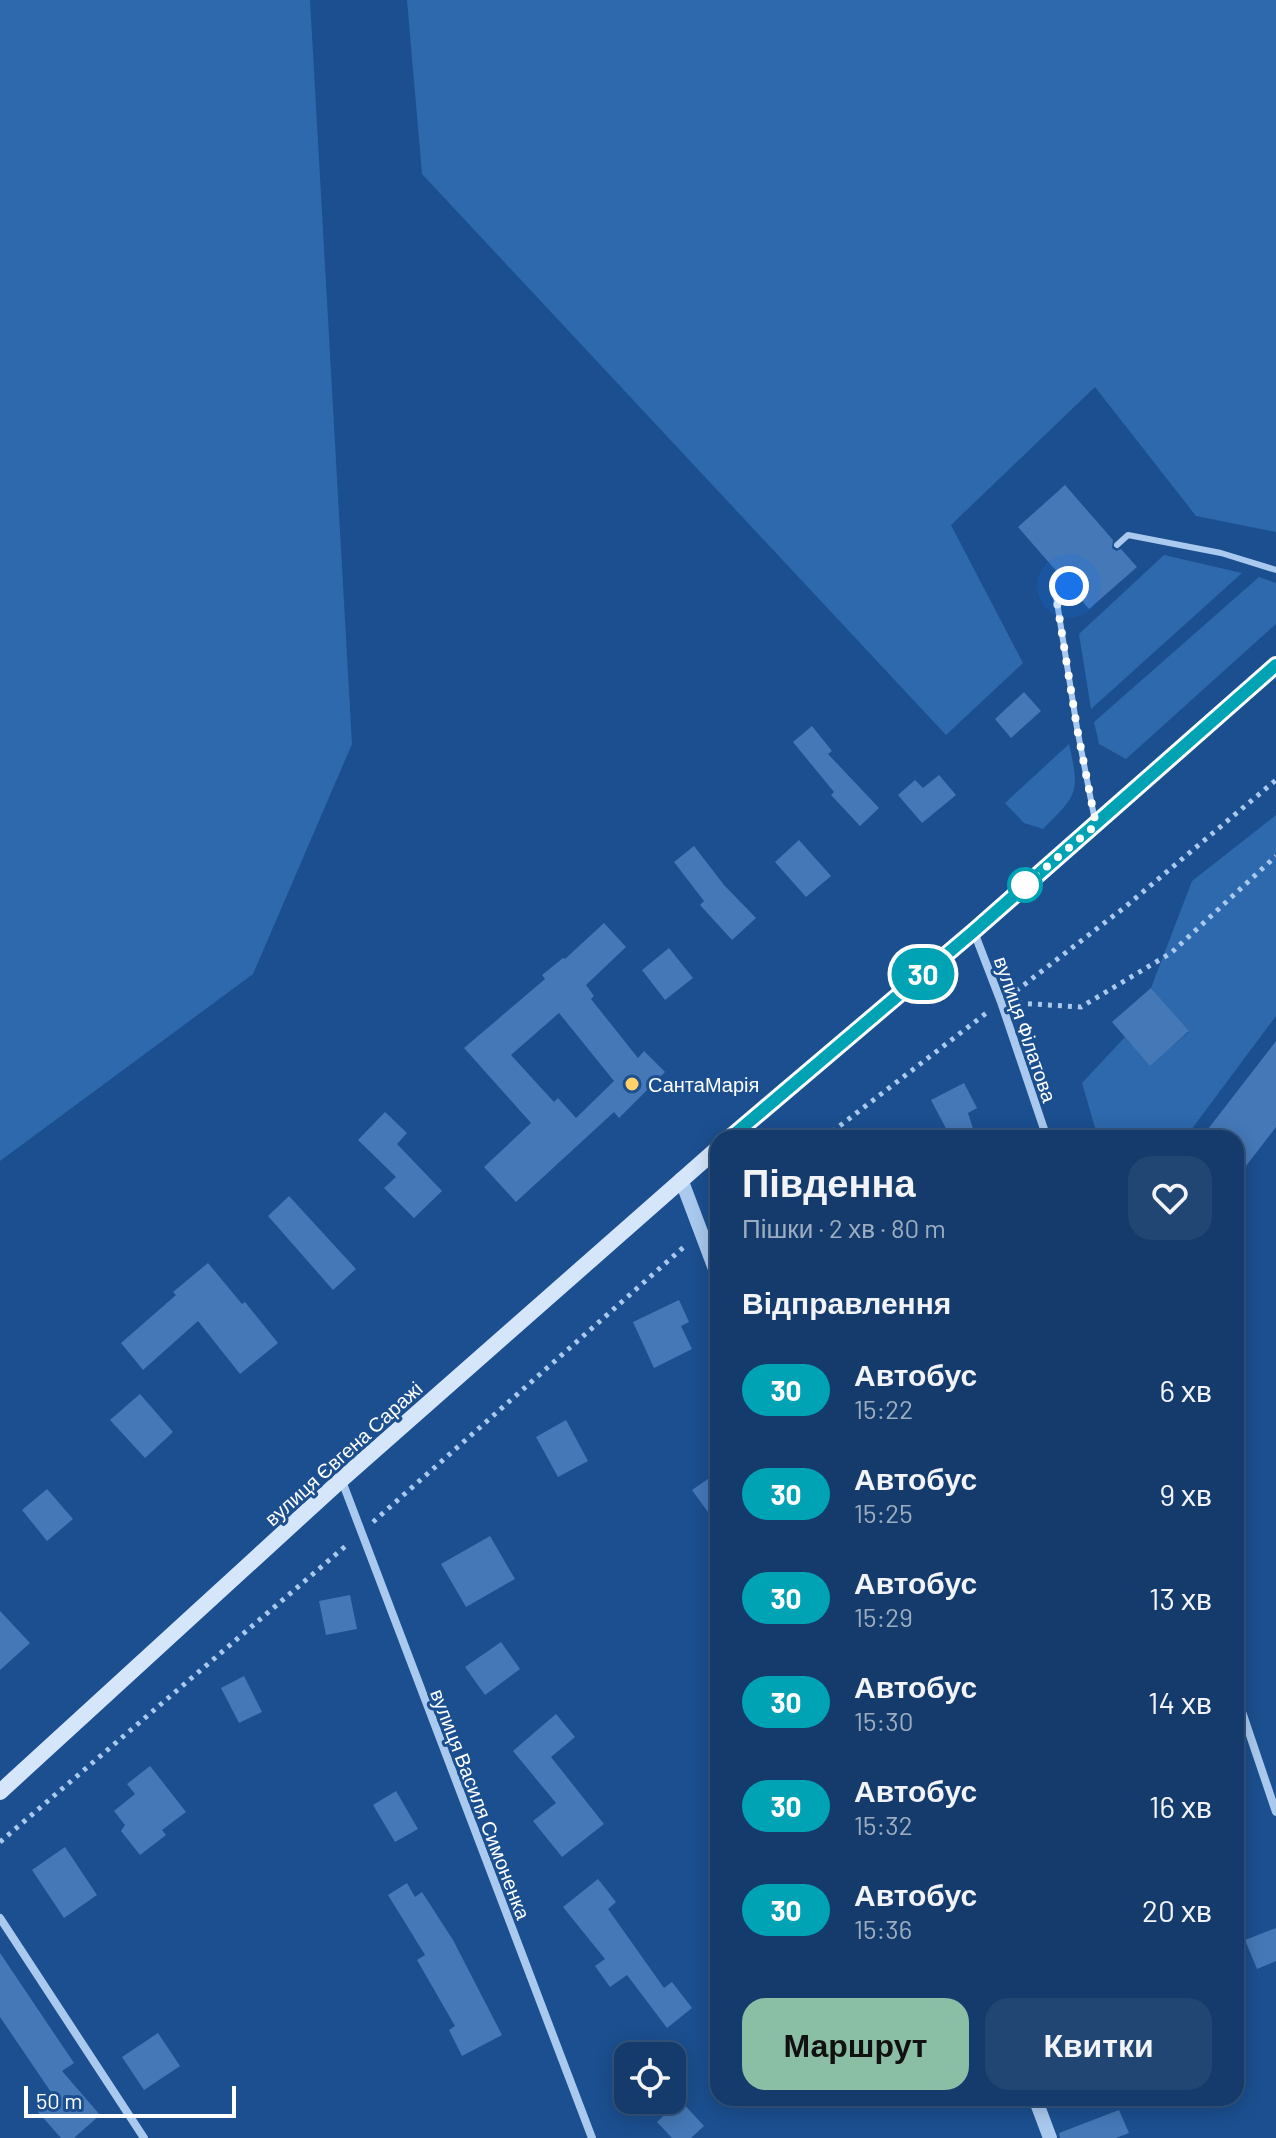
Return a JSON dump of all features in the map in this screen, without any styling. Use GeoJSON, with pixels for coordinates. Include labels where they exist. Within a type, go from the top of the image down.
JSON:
{"type":"FeatureCollection","features":[{"type":"Feature","properties":{"kind":"main road"},"geometry":{"type":"LineString","coordinates":[[739,1130],[974,931],[1276,665]]}},
{"type":"Feature","properties":{"kind":"main road","name":"вулиця Євгена Саражі"},"geometry":{"type":"LineString","coordinates":[[0,1792],[341,1480],[710,1155]]}},
{"type":"Feature","properties":{"kind":"street","name":"вулиця Філатова"},"geometry":{"type":"LineString","coordinates":[[974,931],[1044,1130]]}},
{"type":"Feature","properties":{"kind":"street"},"geometry":{"type":"LineString","coordinates":[[681,1179],[710,1256]]}},
{"type":"Feature","properties":{"kind":"street","name":"вулиця Василя Симоненка"},"geometry":{"type":"LineString","coordinates":[[341,1480],[592,2138]]}},
{"type":"Feature","properties":{"kind":"street"},"geometry":{"type":"LineString","coordinates":[[1244,1718],[1276,1812]]}},
{"type":"Feature","properties":{"kind":"street"},"geometry":{"type":"LineString","coordinates":[[0,1918],[144,2138]]}},
{"type":"Feature","properties":{"kind":"street"},"geometry":{"type":"LineString","coordinates":[[1038,2106],[1050,2138]]}},
{"type":"Feature","properties":{"kind":"lane"},"geometry":{"type":"LineString","coordinates":[[1117,545],[1128,535],[1221,553],[1276,570]]}},
{"type":"Feature","properties":{"kind":"lane"},"geometry":{"type":"LineString","coordinates":[[1069,586],[1056,596],[1096,825]]}},
{"type":"Feature","properties":{"kind":"path"},"geometry":{"type":"LineString","coordinates":[[834,1130],[1125,907],[1276,780]]}},
{"type":"Feature","properties":{"kind":"path"},"geometry":{"type":"LineString","coordinates":[[1001,1002],[1081,1007],[1171,953],[1276,856]]}},
{"type":"Feature","properties":{"kind":"shaded area"},"geometry":{"type":"Polygon","coordinates":[[[0,0],[310,0],[352,744],[253,974],[0,1161],[0,0]]]}},
{"type":"Feature","properties":{"kind":"shaded area"},"geometry":{"type":"Polygon","coordinates":[[[407,0],[1276,0],[1276,532],[1196,516],[1095,387],[951,525],[1023,663],[946,735],[422,174],[407,0]]]}},
{"type":"Feature","properties":{"kind":"shaded area"},"geometry":{"type":"Polygon","coordinates":[[[1164,555],[1242,573],[1091,709],[1079,634],[1164,555]]]}},
{"type":"Feature","properties":{"kind":"shaded area"},"geometry":{"type":"Polygon","coordinates":[[[1259,577],[1276,583],[1276,624],[1126,759],[1099,744],[1094,722],[1259,577]]]}},
{"type":"Feature","properties":{"kind":"shaded area"},"geometry":{"type":"Polygon","coordinates":[[[1069,744],[1075,783],[1070,800],[1043,829],[1024,823],[1005,803],[1069,744]]]}},
{"type":"Feature","properties":{"kind":"shaded area"},"geometry":{"type":"Polygon","coordinates":[[[1276,815],[1276,1016],[1191,1130],[1096,1130],[1082,1083],[1125,1037],[1150,1065],[1189,1032],[1151,988],[1192,881],[1276,815]]]}},
{"type":"Feature","properties":{"kind":"building"},"geometry":{"type":"Polygon","coordinates":[[[1065,485],[1113,540],[1112,548],[1116,551],[1121,549],[1137,567],[1089,609],[1073,590],[1073,582],[1065,581],[1018,527],[1065,485]]]}},
{"type":"Feature","properties":{"kind":"building"},"geometry":{"type":"Polygon","coordinates":[[[1024,692],[1041,711],[1011,738],[995,719],[1024,692]]]}},
{"type":"Feature","properties":{"kind":"building"},"geometry":{"type":"Polygon","coordinates":[[[812,726],[832,751],[828,754],[879,808],[860,826],[831,795],[834,792],[793,742],[812,726]]]}},
{"type":"Feature","properties":{"kind":"building"},"geometry":{"type":"Polygon","coordinates":[[[939,775],[956,795],[922,823],[898,795],[915,780],[923,788],[939,775]]]}},
{"type":"Feature","properties":{"kind":"building"},"geometry":{"type":"Polygon","coordinates":[[[799,840],[831,876],[806,897],[775,862],[799,840]]]}},
{"type":"Feature","properties":{"kind":"building"},"geometry":{"type":"Polygon","coordinates":[[[694,846],[724,885],[756,918],[732,940],[700,905],[704,901],[674,862],[694,846]]]}},
{"type":"Feature","properties":{"kind":"building"},"geometry":{"type":"Polygon","coordinates":[[[604,923],[626,947],[586,985],[594,996],[591,999],[638,1058],[644,1051],[665,1072],[619,1118],[614,1112],[516,1202],[484,1167],[531,1123],[464,1048],[545,979],[542,975],[565,959],[604,923]],[[559,1013],[511,1055],[554,1102],[558,1098],[576,1118],[614,1081],[559,1013]]]}},
{"type":"Feature","properties":{"kind":"building"},"geometry":{"type":"Polygon","coordinates":[[[669,948],[693,978],[665,1000],[642,970],[669,948]]]}},
{"type":"Feature","properties":{"kind":"building"},"geometry":{"type":"Polygon","coordinates":[[[1151,988],[1189,1031],[1150,1066],[1112,1022],[1151,988]]]}},
{"type":"Feature","properties":{"kind":"building"},"geometry":{"type":"Polygon","coordinates":[[[1276,1041],[1276,1127],[1244,1169],[1244,1130],[1207,1130],[1276,1041]]]}},
{"type":"Feature","properties":{"kind":"building"},"geometry":{"type":"Polygon","coordinates":[[[964,1083],[977,1108],[968,1113],[973,1130],[947,1130],[931,1100],[964,1083]]]}},
{"type":"Feature","properties":{"kind":"building"},"geometry":{"type":"Polygon","coordinates":[[[385,1112],[407,1133],[397,1144],[442,1191],[414,1218],[384,1188],[396,1177],[358,1140],[385,1112]]]}},
{"type":"Feature","properties":{"kind":"building"},"geometry":{"type":"Polygon","coordinates":[[[289,1196],[356,1269],[333,1290],[268,1216],[289,1196]]]}},
{"type":"Feature","properties":{"kind":"building"},"geometry":{"type":"Polygon","coordinates":[[[208,1263],[278,1343],[240,1374],[198,1321],[143,1370],[121,1343],[208,1263]]]}},
{"type":"Feature","properties":{"kind":"building"},"geometry":{"type":"Polygon","coordinates":[[[679,1300],[689,1322],[681,1326],[692,1349],[654,1368],[633,1322],[679,1300]]]}},
{"type":"Feature","properties":{"kind":"building"},"geometry":{"type":"Polygon","coordinates":[[[140,1394],[173,1432],[145,1458],[110,1420],[140,1394]]]}},
{"type":"Feature","properties":{"kind":"building"},"geometry":{"type":"Polygon","coordinates":[[[566,1420],[588,1461],[558,1477],[536,1437],[566,1420]]]}},
{"type":"Feature","properties":{"kind":"building"},"geometry":{"type":"Polygon","coordinates":[[[710,1478],[710,1515],[692,1490],[710,1478]]]}},
{"type":"Feature","properties":{"kind":"building"},"geometry":{"type":"Polygon","coordinates":[[[47,1489],[73,1519],[47,1541],[22,1510],[47,1489]]]}},
{"type":"Feature","properties":{"kind":"building"},"geometry":{"type":"Polygon","coordinates":[[[490,1536],[515,1579],[466,1607],[441,1564],[490,1536]]]}},
{"type":"Feature","properties":{"kind":"building"},"geometry":{"type":"Polygon","coordinates":[[[350,1595],[357,1629],[326,1635],[319,1601],[350,1595]]]}},
{"type":"Feature","properties":{"kind":"building"},"geometry":{"type":"Polygon","coordinates":[[[0,1611],[30,1643],[0,1670],[0,1611]]]}},
{"type":"Feature","properties":{"kind":"building"},"geometry":{"type":"Polygon","coordinates":[[[501,1642],[520,1669],[485,1695],[465,1667],[501,1642]]]}},
{"type":"Feature","properties":{"kind":"building"},"geometry":{"type":"Polygon","coordinates":[[[244,1676],[262,1712],[239,1723],[221,1688],[244,1676]]]}},
{"type":"Feature","properties":{"kind":"building"},"geometry":{"type":"Polygon","coordinates":[[[556,1714],[575,1737],[551,1757],[604,1824],[562,1857],[533,1821],[556,1803],[513,1751],[556,1714]]]}},
{"type":"Feature","properties":{"kind":"building"},"geometry":{"type":"Polygon","coordinates":[[[150,1766],[186,1812],[162,1830],[166,1835],[140,1855],[121,1831],[125,1825],[114,1811],[135,1794],[127,1784],[150,1766]]]}},
{"type":"Feature","properties":{"kind":"building"},"geometry":{"type":"Polygon","coordinates":[[[396,1791],[418,1829],[395,1842],[373,1805],[396,1791]]]}},
{"type":"Feature","properties":{"kind":"building"},"geometry":{"type":"Polygon","coordinates":[[[65,1847],[97,1895],[64,1918],[32,1870],[65,1847]]]}},
{"type":"Feature","properties":{"kind":"building"},"geometry":{"type":"Polygon","coordinates":[[[598,1879],[616,1902],[608,1909],[664,1988],[672,1982],[692,2008],[667,2028],[627,1975],[610,1987],[595,1966],[605,1959],[563,1907],[598,1879]]]}},
{"type":"Feature","properties":{"kind":"building"},"geometry":{"type":"Polygon","coordinates":[[[407,1883],[415,1897],[422,1892],[453,1940],[502,2035],[462,2056],[449,2030],[455,2026],[417,1960],[425,1955],[388,1895],[407,1883]]]}},
{"type":"Feature","properties":{"kind":"building"},"geometry":{"type":"Polygon","coordinates":[[[1276,1928],[1276,1961],[1257,1969],[1245,1940],[1276,1928]]]}},
{"type":"Feature","properties":{"kind":"building"},"geometry":{"type":"Polygon","coordinates":[[[0,1953],[74,2063],[62,2071],[100,2115],[74,2138],[61,2138],[38,2112],[55,2098],[0,2017],[0,1953]]]}},
{"type":"Feature","properties":{"kind":"building"},"geometry":{"type":"Polygon","coordinates":[[[158,2033],[180,2066],[144,2090],[122,2057],[158,2033]]]}},
{"type":"Feature","properties":{"kind":"building"},"geometry":{"type":"Polygon","coordinates":[[[686,2106],[704,2126],[691,2138],[672,2138],[657,2122],[665,2114],[686,2114],[686,2106]]]}},
{"type":"Feature","properties":{"kind":"building"},"geometry":{"type":"Polygon","coordinates":[[[1119,2110],[1129,2133],[1116,2138],[1060,2138],[1059,2133],[1119,2110]]]}},
{"type":"Feature","properties":{"kind":"bus line","name":"30"},"geometry":{"type":"LineString","coordinates":[[739,1130],[974,931],[1276,665]]}},
{"type":"Feature","properties":{"kind":"place","name":"СантаМарія"},"geometry":{"type":"Point","coordinates":[632,1084]}},
{"type":"Feature","properties":{"kind":"route"},"geometry":{"type":"LineString","coordinates":[[1025,885],[1096,825],[1056,596],[1069,586]]}}]}
